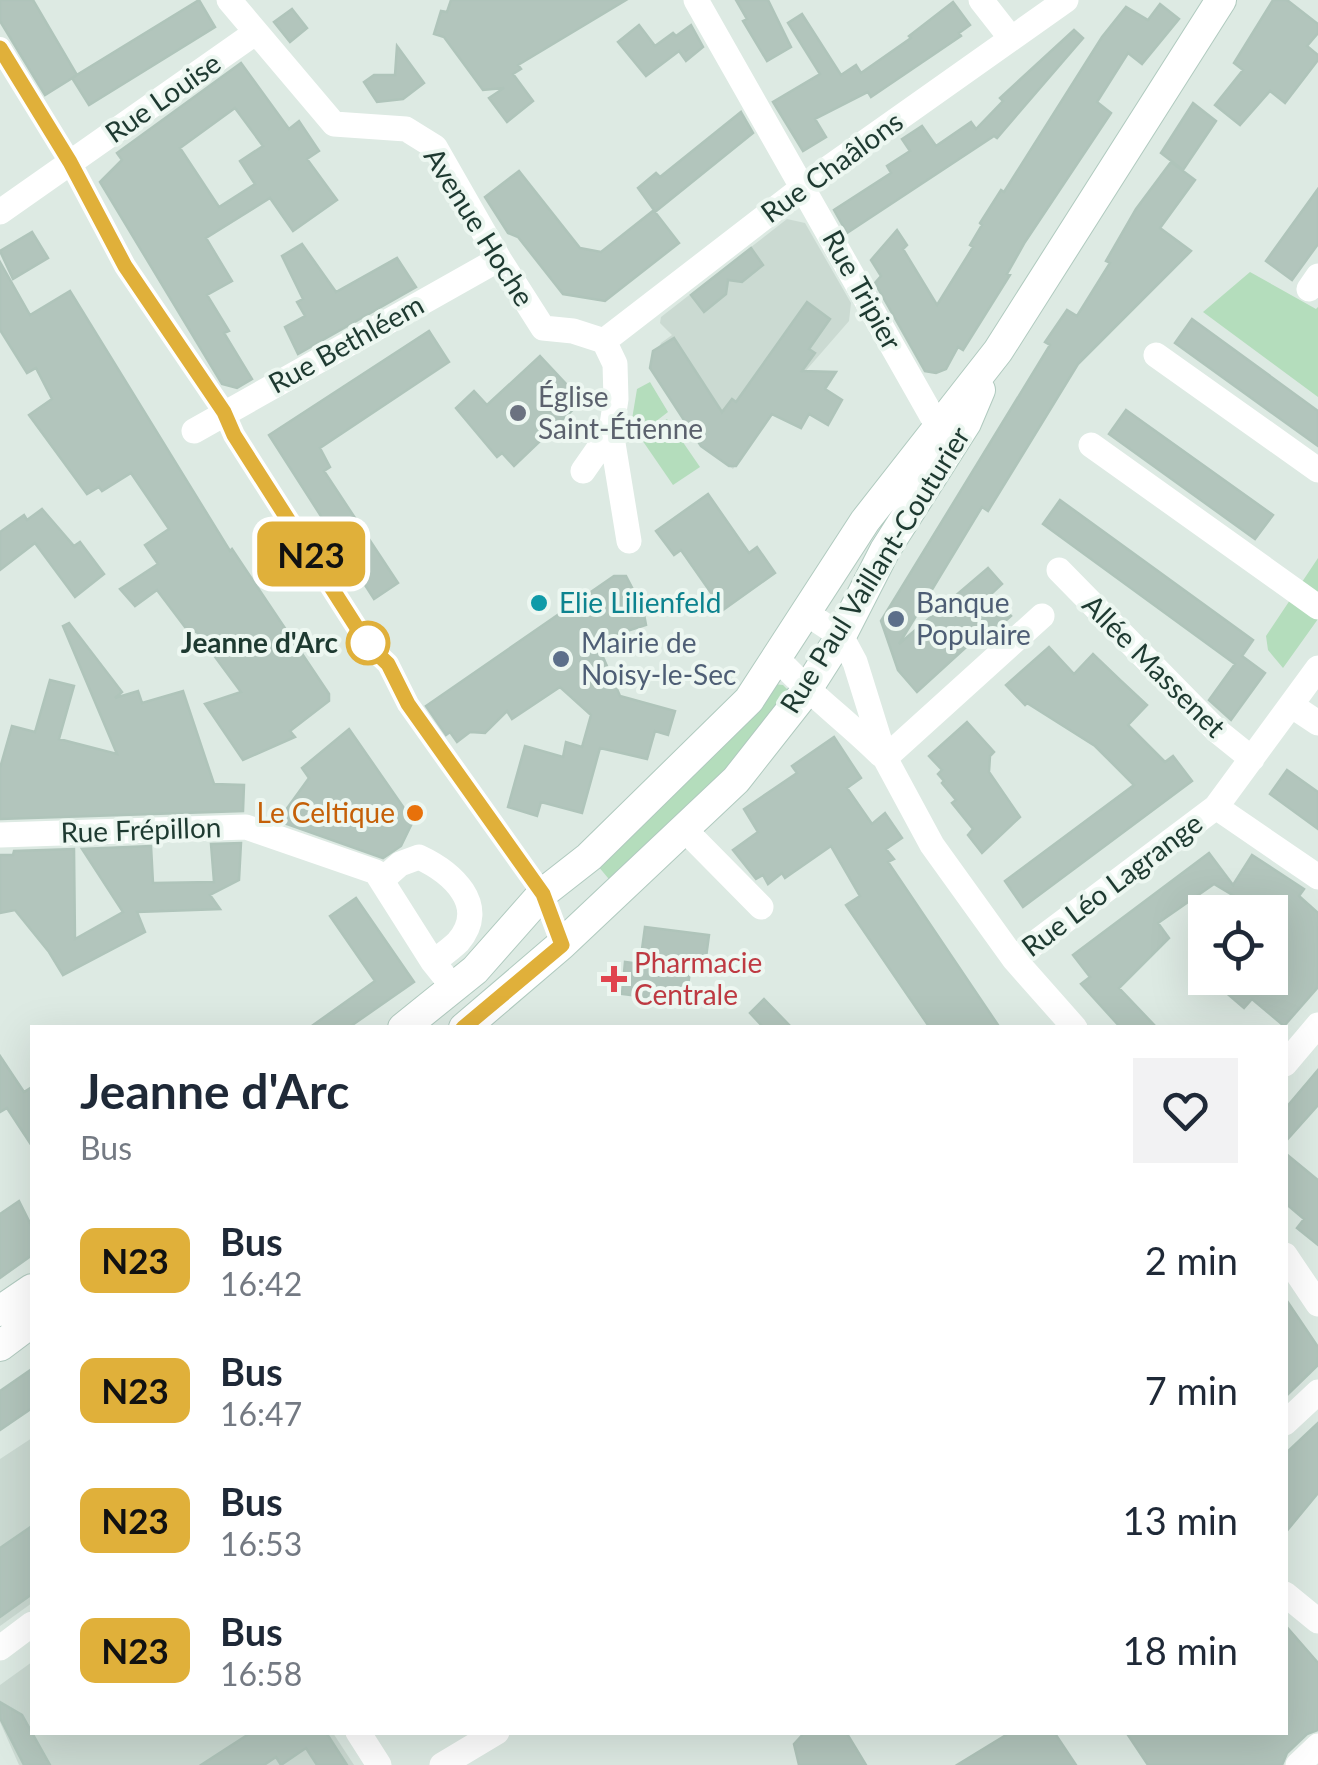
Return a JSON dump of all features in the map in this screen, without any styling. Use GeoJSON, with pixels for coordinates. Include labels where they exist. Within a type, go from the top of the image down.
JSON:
{"type":"FeatureCollection","features":[{"type":"Feature","properties":{"kind":"main road","name":"Rue Paul Vaillant-Couturier"},"geometry":{"type":"LineString","coordinates":[[407,1025],[475,970],[543,894],[589,857],[749,700],[865,521],[998,351],[1221,0]]}},
{"type":"Feature","properties":{"kind":"main road","name":"Rue Paul Vaillant-Couturier"},"geometry":{"type":"LineString","coordinates":[[468,1025],[562,945],[736,780],[806,691],[841,636],[885,550],[966,423],[998,351]]}},
{"type":"Feature","properties":{"kind":"main road"},"geometry":{"type":"LineString","coordinates":[[543,894],[562,945]]}},
{"type":"Feature","properties":{"kind":"main road"},"geometry":{"type":"LineString","coordinates":[[518,924],[534,970]]}},
{"type":"Feature","properties":{"kind":"main road"},"geometry":{"type":"LineString","coordinates":[[0,1311],[30,1290]]}},
{"type":"Feature","properties":{"kind":"main road"},"geometry":{"type":"LineString","coordinates":[[0,1346],[30,1324]]}},
{"type":"Feature","properties":{"kind":"street","name":"Avenue Hoche"},"geometry":{"type":"LineString","coordinates":[[230,0],[334,124],[406,128],[436,147],[498,258],[543,328],[572,331],[604,341]]}},
{"type":"Feature","properties":{"kind":"street","name":"Rue Tripier"},"geometry":{"type":"LineString","coordinates":[[696,0],[938,425]]}},
{"type":"Feature","properties":{"kind":"street"},"geometry":{"type":"LineString","coordinates":[[982,0],[1010,37]]}},
{"type":"Feature","properties":{"kind":"street","name":"Rue Chaâlons"},"geometry":{"type":"LineString","coordinates":[[604,341],[804,186],[1066,0]]}},
{"type":"Feature","properties":{"kind":"street","name":"Rue Louise"},"geometry":{"type":"LineString","coordinates":[[0,212],[255,33]]}},
{"type":"Feature","properties":{"kind":"street","name":"Rue Bethléem"},"geometry":{"type":"LineString","coordinates":[[194,431],[498,258]]}},
{"type":"Feature","properties":{"kind":"street"},"geometry":{"type":"LineString","coordinates":[[604,341],[615,364],[616,399],[611,432],[629,541]]}},
{"type":"Feature","properties":{"kind":"street"},"geometry":{"type":"LineString","coordinates":[[1156,354],[1318,470]]}},
{"type":"Feature","properties":{"kind":"street"},"geometry":{"type":"LineString","coordinates":[[583,471],[611,432]]}},
{"type":"Feature","properties":{"kind":"street"},"geometry":{"type":"LineString","coordinates":[[1091,445],[1318,607]]}},
{"type":"Feature","properties":{"kind":"street"},"geometry":{"type":"LineString","coordinates":[[865,521],[878,531],[885,550]]}},
{"type":"Feature","properties":{"kind":"street","name":"Allée Massenet"},"geometry":{"type":"LineString","coordinates":[[1059,570],[1216,730],[1252,758]]}},
{"type":"Feature","properties":{"kind":"street"},"geometry":{"type":"LineString","coordinates":[[806,613],[841,636],[855,662],[884,758],[932,844],[1014,959],[1073,1025]]}},
{"type":"Feature","properties":{"kind":"street"},"geometry":{"type":"LineString","coordinates":[[884,758],[1042,616]]}},
{"type":"Feature","properties":{"kind":"street"},"geometry":{"type":"LineString","coordinates":[[777,658],[806,691],[840,714],[884,758]]}},
{"type":"Feature","properties":{"kind":"street","name":"Rue Léo Lagrange"},"geometry":{"type":"LineString","coordinates":[[1014,959],[1216,806],[1318,668]]}},
{"type":"Feature","properties":{"kind":"street"},"geometry":{"type":"LineString","coordinates":[[1291,704],[1318,723]]}},
{"type":"Feature","properties":{"kind":"street"},"geometry":{"type":"LineString","coordinates":[[1216,806],[1318,877]]}},
{"type":"Feature","properties":{"kind":"street","name":"Rue Frépillon"},"geometry":{"type":"LineString","coordinates":[[0,835],[246,827],[376,872],[382,880]]}},
{"type":"Feature","properties":{"kind":"street"},"geometry":{"type":"LineString","coordinates":[[685,830],[761,907]]}},
{"type":"Feature","properties":{"kind":"street"},"geometry":{"type":"LineString","coordinates":[[434,962],[460,941],[469,921],[467,902],[460,884],[446,870],[419,857],[400,864],[382,880],[434,962],[453,987]]}},
{"type":"Feature","properties":{"kind":"street"},"geometry":{"type":"LineString","coordinates":[[1288,1060],[1318,1025]]}},
{"type":"Feature","properties":{"kind":"street"},"geometry":{"type":"LineString","coordinates":[[1288,1259],[1318,1304]]}},
{"type":"Feature","properties":{"kind":"street"},"geometry":{"type":"LineString","coordinates":[[1288,1420],[1318,1392]]}},
{"type":"Feature","properties":{"kind":"street"},"geometry":{"type":"LineString","coordinates":[[1288,1596],[1318,1621]]}},
{"type":"Feature","properties":{"kind":"street"},"geometry":{"type":"LineString","coordinates":[[0,1648],[30,1626]]}},
{"type":"Feature","properties":{"kind":"street"},"geometry":{"type":"LineString","coordinates":[[360,1735],[375,1762]]}},
{"type":"Feature","properties":{"kind":"street"},"geometry":{"type":"LineString","coordinates":[[442,1765],[491,1735]]}},
{"type":"Feature","properties":{"kind":"street"},"geometry":{"type":"LineString","coordinates":[[1298,1765],[1318,1746]]}},
{"type":"Feature","properties":{"kind":"shaded area"},"geometry":{"type":"Polygon","coordinates":[[[787,219],[805,223],[851,303],[849,321],[789,390],[733,469],[701,446],[650,368],[661,343],[672,335],[660,323],[661,317],[787,219]]]}},
{"type":"Feature","properties":{"kind":"shaded area"},"geometry":{"type":"Polygon","coordinates":[[[30,1439],[30,1604],[0,1626],[0,1459],[30,1439]]]}},
{"type":"Feature","properties":{"kind":"shaded area"},"geometry":{"type":"Polygon","coordinates":[[[30,1663],[30,1735],[334,1735],[354,1765],[19,1765],[0,1722],[0,1685],[30,1663]]]}},
{"type":"Feature","properties":{"kind":"green space"},"geometry":{"type":"Polygon","coordinates":[[[1250,272],[1318,307],[1318,397],[1203,312],[1250,272]]]}},
{"type":"Feature","properties":{"kind":"green space"},"geometry":{"type":"Polygon","coordinates":[[[650,382],[668,412],[628,443],[637,389],[650,382]]]}},
{"type":"Feature","properties":{"kind":"green space"},"geometry":{"type":"Polygon","coordinates":[[[667,419],[700,467],[673,485],[640,437],[667,419]]]}},
{"type":"Feature","properties":{"kind":"green space"},"geometry":{"type":"Polygon","coordinates":[[[1318,558],[1318,619],[1283,668],[1268,650],[1266,636],[1318,558]]]}},
{"type":"Feature","properties":{"kind":"green space"},"geometry":{"type":"Polygon","coordinates":[[[774,684],[788,690],[782,712],[613,884],[598,866],[774,684]]]}},
{"type":"Feature","properties":{"kind":"building"},"geometry":{"type":"Polygon","coordinates":[[[0,0],[33,0],[77,75],[45,95],[0,21],[0,0]]]}},
{"type":"Feature","properties":{"kind":"building"},"geometry":{"type":"Polygon","coordinates":[[[199,0],[215,27],[89,105],[72,78],[199,0]]]}},
{"type":"Feature","properties":{"kind":"building"},"geometry":{"type":"Polygon","coordinates":[[[451,0],[626,0],[518,65],[521,69],[513,74],[533,101],[507,122],[489,98],[504,88],[483,90],[444,37],[434,34],[441,11],[447,12],[451,0]]]}},
{"type":"Feature","properties":{"kind":"building"},"geometry":{"type":"Polygon","coordinates":[[[736,0],[768,0],[791,47],[767,61],[743,21],[747,19],[736,0]]]}},
{"type":"Feature","properties":{"kind":"building"},"geometry":{"type":"Polygon","coordinates":[[[1273,0],[1287,0],[1318,24],[1318,33],[1307,46],[1318,55],[1318,60],[1285,103],[1270,91],[1240,125],[1215,105],[1243,70],[1234,63],[1273,0]]]}},
{"type":"Feature","properties":{"kind":"building"},"geometry":{"type":"Polygon","coordinates":[[[953,2],[970,25],[959,33],[961,36],[871,97],[868,92],[815,119],[826,137],[803,151],[773,102],[820,74],[788,23],[802,14],[841,75],[856,65],[861,73],[953,2]]]}},
{"type":"Feature","properties":{"kind":"building"},"geometry":{"type":"Polygon","coordinates":[[[1160,4],[1179,19],[1142,64],[1128,53],[1097,102],[1111,113],[1025,242],[1007,274],[1010,275],[963,350],[958,347],[946,369],[936,373],[925,371],[875,283],[881,276],[871,260],[897,230],[907,245],[903,249],[937,305],[973,247],[970,245],[980,223],[1001,190],[1004,192],[1102,37],[1126,7],[1148,20],[1160,4]]]}},
{"type":"Feature","properties":{"kind":"building"},"geometry":{"type":"Polygon","coordinates":[[[292,9],[307,28],[290,42],[274,22],[292,9]]]}},
{"type":"Feature","properties":{"kind":"building"},"geometry":{"type":"Polygon","coordinates":[[[639,25],[655,46],[691,25],[703,47],[686,61],[679,51],[646,76],[618,42],[639,25]]]}},
{"type":"Feature","properties":{"kind":"building"},"geometry":{"type":"Polygon","coordinates":[[[1074,30],[1083,38],[997,138],[994,136],[847,233],[834,210],[891,173],[887,166],[910,151],[902,139],[922,126],[936,146],[971,122],[976,129],[1003,101],[1000,98],[1074,30]]]}},
{"type":"Feature","properties":{"kind":"building"},"geometry":{"type":"Polygon","coordinates":[[[397,46],[424,83],[403,99],[377,102],[364,82],[374,75],[395,75],[397,46]]]}},
{"type":"Feature","properties":{"kind":"building"},"geometry":{"type":"Polygon","coordinates":[[[241,63],[289,129],[299,121],[319,151],[307,159],[337,200],[293,231],[270,198],[206,238],[232,281],[207,295],[252,379],[237,388],[222,384],[100,182],[122,160],[117,153],[241,63]],[[235,108],[180,148],[219,207],[255,184],[240,161],[263,146],[235,108]]]}},
{"type":"Feature","properties":{"kind":"building"},"geometry":{"type":"Polygon","coordinates":[[[1193,103],[1216,121],[1183,170],[1161,153],[1193,103]]]}},
{"type":"Feature","properties":{"kind":"building"},"geometry":{"type":"Polygon","coordinates":[[[741,112],[753,133],[655,212],[679,243],[605,301],[563,294],[518,237],[508,233],[485,197],[519,171],[580,248],[601,252],[654,210],[638,188],[656,173],[660,177],[741,112]]]}},
{"type":"Feature","properties":{"kind":"building"},"geometry":{"type":"Polygon","coordinates":[[[1171,162],[1195,180],[1160,228],[1191,251],[1078,364],[988,511],[982,507],[899,644],[988,568],[1002,584],[991,594],[1011,616],[992,633],[987,628],[917,692],[898,670],[881,621],[1050,345],[1045,342],[1067,310],[1077,316],[1110,263],[1106,261],[1136,209],[1171,162]]]}},
{"type":"Feature","properties":{"kind":"building"},"geometry":{"type":"Polygon","coordinates":[[[1318,189],[1318,244],[1292,280],[1266,261],[1318,189]]]}},
{"type":"Feature","properties":{"kind":"building"},"geometry":{"type":"Polygon","coordinates":[[[32,232],[48,258],[13,279],[0,251],[32,232]]]}},
{"type":"Feature","properties":{"kind":"building"},"geometry":{"type":"Polygon","coordinates":[[[302,244],[336,292],[397,258],[416,287],[298,354],[285,327],[305,316],[297,302],[303,299],[282,256],[302,244]]]}},
{"type":"Feature","properties":{"kind":"building"},"geometry":{"type":"Polygon","coordinates":[[[751,248],[763,265],[742,282],[728,280],[726,294],[704,312],[691,295],[751,248]]]}},
{"type":"Feature","properties":{"kind":"building"},"geometry":{"type":"Polygon","coordinates":[[[0,262],[30,315],[70,291],[230,551],[329,694],[329,701],[290,731],[295,737],[243,760],[205,704],[241,692],[196,631],[191,635],[157,590],[135,606],[120,589],[158,564],[145,545],[169,529],[131,473],[102,491],[99,487],[87,494],[29,415],[52,399],[36,368],[27,373],[0,330],[0,262]]]}},
{"type":"Feature","properties":{"kind":"building"},"geometry":{"type":"Polygon","coordinates":[[[807,302],[830,319],[809,349],[815,353],[802,371],[836,372],[825,389],[842,400],[828,425],[809,414],[801,428],[772,414],[736,466],[729,466],[701,446],[650,368],[653,351],[674,338],[722,412],[732,399],[736,402],[807,302]]]}},
{"type":"Feature","properties":{"kind":"building"},"geometry":{"type":"Polygon","coordinates":[[[1192,319],[1318,411],[1318,446],[1175,343],[1192,319]]]}},
{"type":"Feature","properties":{"kind":"building"},"geometry":{"type":"Polygon","coordinates":[[[429,331],[449,362],[320,448],[330,467],[324,471],[398,583],[374,599],[269,435],[429,331]]]}},
{"type":"Feature","properties":{"kind":"building","name":"Église Saint-Étienne"},"geometry":{"type":"Polygon","coordinates":[[[540,356],[582,401],[514,466],[502,453],[497,457],[456,408],[474,391],[487,405],[540,356]]]}},
{"type":"Feature","properties":{"kind":"building"},"geometry":{"type":"Polygon","coordinates":[[[1126,410],[1273,515],[1255,539],[1109,434],[1126,410]]]}},
{"type":"Feature","properties":{"kind":"building"},"geometry":{"type":"Polygon","coordinates":[[[708,494],[749,553],[757,547],[775,573],[723,610],[681,550],[674,555],[656,531],[708,494]]]}},
{"type":"Feature","properties":{"kind":"building"},"geometry":{"type":"Polygon","coordinates":[[[1060,500],[1253,640],[1242,656],[1265,673],[1231,720],[1209,700],[1235,664],[1043,524],[1060,500]]]}},
{"type":"Feature","properties":{"kind":"building"},"geometry":{"type":"Polygon","coordinates":[[[42,509],[74,546],[80,542],[104,574],[75,597],[35,543],[0,570],[0,532],[24,515],[27,520],[42,509]]]}},
{"type":"Feature","properties":{"kind":"building"},"geometry":{"type":"Polygon","coordinates":[[[614,576],[626,576],[643,609],[646,625],[596,641],[620,696],[675,711],[668,735],[655,731],[647,759],[600,748],[582,813],[541,802],[537,816],[508,807],[525,746],[563,757],[566,742],[582,747],[591,715],[560,687],[512,719],[507,711],[485,733],[470,732],[457,742],[450,732],[446,735],[426,706],[614,576]]]}},
{"type":"Feature","properties":{"kind":"building"},"geometry":{"type":"Polygon","coordinates":[[[69,623],[122,692],[115,698],[138,691],[142,703],[183,691],[214,784],[244,785],[243,811],[0,819],[0,768],[12,726],[35,732],[50,680],[74,686],[59,739],[117,754],[63,626],[69,623]]]}},
{"type":"Feature","properties":{"kind":"building"},"geometry":{"type":"Polygon","coordinates":[[[1049,647],[1074,674],[1093,654],[1147,705],[1128,725],[1165,762],[1173,756],[1192,781],[1023,907],[1005,881],[1134,785],[1095,746],[1025,705],[1006,685],[1049,647]]]}},
{"type":"Feature","properties":{"kind":"building"},"geometry":{"type":"Polygon","coordinates":[[[967,722],[994,752],[989,772],[1020,817],[982,853],[968,835],[973,829],[942,783],[938,774],[942,770],[929,756],[967,722]]]}},
{"type":"Feature","properties":{"kind":"building"},"geometry":{"type":"Polygon","coordinates":[[[349,729],[413,821],[401,846],[383,858],[278,821],[309,778],[302,768],[349,729]]]}},
{"type":"Feature","properties":{"kind":"building"},"geometry":{"type":"Polygon","coordinates":[[[834,737],[861,778],[847,788],[872,824],[885,813],[902,838],[886,849],[894,859],[888,862],[998,1025],[928,1025],[846,905],[860,896],[831,846],[785,878],[782,873],[768,884],[763,875],[756,879],[733,850],[758,832],[744,809],[797,773],[792,766],[834,737]]]}},
{"type":"Feature","properties":{"kind":"building"},"geometry":{"type":"Polygon","coordinates":[[[1287,770],[1318,792],[1318,829],[1270,794],[1287,770]]]}},
{"type":"Feature","properties":{"kind":"building"},"geometry":{"type":"Polygon","coordinates":[[[241,843],[239,880],[210,895],[220,909],[137,912],[145,932],[63,975],[15,910],[0,913],[0,855],[74,849],[75,939],[123,912],[82,849],[151,846],[153,883],[214,882],[211,844],[241,843]]]}},
{"type":"Feature","properties":{"kind":"building"},"geometry":{"type":"Polygon","coordinates":[[[1209,853],[1233,885],[1252,855],[1304,889],[1299,896],[1318,913],[1318,987],[1285,1025],[1252,999],[1244,1008],[1229,995],[1288,995],[1288,895],[1232,895],[1214,884],[1198,895],[1188,895],[1188,902],[1158,923],[1169,938],[1119,988],[1154,1025],[1118,1025],[1081,984],[1090,977],[1073,955],[1209,853]]]}},
{"type":"Feature","properties":{"kind":"building"},"geometry":{"type":"Polygon","coordinates":[[[356,898],[414,982],[352,1025],[313,1025],[375,981],[330,916],[356,898]]]}},
{"type":"Feature","properties":{"kind":"building"},"geometry":{"type":"Polygon","coordinates":[[[645,927],[709,935],[705,965],[691,963],[686,1002],[622,994],[625,962],[640,964],[645,927]]]}},
{"type":"Feature","properties":{"kind":"building"},"geometry":{"type":"Polygon","coordinates":[[[764,999],[789,1025],[761,1025],[750,1013],[764,999]]]}},
{"type":"Feature","properties":{"kind":"building"},"geometry":{"type":"Polygon","coordinates":[[[0,1056],[24,1092],[30,1088],[30,1143],[7,1108],[0,1112],[0,1056]]]}},
{"type":"Feature","properties":{"kind":"building"},"geometry":{"type":"Polygon","coordinates":[[[1318,1070],[1318,1105],[1288,1139],[1288,1105],[1318,1070]]]}},
{"type":"Feature","properties":{"kind":"building"},"geometry":{"type":"Polygon","coordinates":[[[1288,1155],[1318,1180],[1318,1245],[1297,1228],[1304,1219],[1288,1206],[1288,1155]]]}},
{"type":"Feature","properties":{"kind":"building"},"geometry":{"type":"Polygon","coordinates":[[[19,1201],[30,1223],[30,1256],[0,1278],[0,1214],[19,1201]]]}},
{"type":"Feature","properties":{"kind":"building"},"geometry":{"type":"Polygon","coordinates":[[[1288,1302],[1318,1347],[1317,1366],[1288,1394],[1288,1302]]]}},
{"type":"Feature","properties":{"kind":"building"},"geometry":{"type":"Polygon","coordinates":[[[30,1370],[30,1409],[0,1430],[0,1391],[30,1370]]]}},
{"type":"Feature","properties":{"kind":"building"},"geometry":{"type":"Polygon","coordinates":[[[1318,1423],[1318,1493],[1288,1529],[1288,1451],[1318,1423]]]}},
{"type":"Feature","properties":{"kind":"building"},"geometry":{"type":"Polygon","coordinates":[[[30,1527],[30,1595],[0,1617],[0,1548],[30,1527]]]}},
{"type":"Feature","properties":{"kind":"building"},"geometry":{"type":"Polygon","coordinates":[[[1288,1628],[1318,1663],[1318,1730],[1307,1734],[1287,1753],[1282,1765],[1148,1765],[1128,1735],[1288,1735],[1288,1628]]]}},
{"type":"Feature","properties":{"kind":"building"},"geometry":{"type":"Polygon","coordinates":[[[0,1702],[22,1715],[50,1765],[24,1765],[0,1718],[0,1702]]]}},
{"type":"Feature","properties":{"kind":"building"},"geometry":{"type":"Polygon","coordinates":[[[247,1735],[328,1735],[347,1765],[317,1765],[306,1748],[281,1765],[276,1757],[264,1765],[201,1765],[247,1735]]]}},
{"type":"Feature","properties":{"kind":"building"},"geometry":{"type":"Polygon","coordinates":[[[802,1735],[848,1735],[866,1765],[799,1765],[794,1744],[802,1735]]]}},
{"type":"Feature","properties":{"kind":"building"},"geometry":{"type":"Polygon","coordinates":[[[1006,1735],[1056,1735],[1076,1765],[957,1765],[1006,1735]]]}},
{"type":"Feature","properties":{"kind":"bus line","name":"N23"},"geometry":{"type":"LineString","coordinates":[[0,48],[70,162],[125,266],[224,412],[234,435],[368,645],[388,664],[408,704],[543,894],[562,945],[467,1025]]}},
{"type":"Feature","properties":{"kind":"place","name":"Église Saint-Étienne"},"geometry":{"type":"Point","coordinates":[518,413]}},
{"type":"Feature","properties":{"kind":"place","name":"Elie Lilienfeld"},"geometry":{"type":"Point","coordinates":[539,603]}},
{"type":"Feature","properties":{"kind":"place","name":"Banque Populaire"},"geometry":{"type":"Point","coordinates":[896,619]}},
{"type":"Feature","properties":{"kind":"place","name":"Jeanne d'Arc"},"geometry":{"type":"Point","coordinates":[368,643]}},
{"type":"Feature","properties":{"kind":"place","name":"Mairie de Noisy-le-Sec"},"geometry":{"type":"Point","coordinates":[561,659]}},
{"type":"Feature","properties":{"kind":"place","name":"Le Celtique"},"geometry":{"type":"Point","coordinates":[415,813]}},
{"type":"Feature","properties":{"kind":"place","name":"Pharmacie Centrale"},"geometry":{"type":"Point","coordinates":[614,979]}}]}
